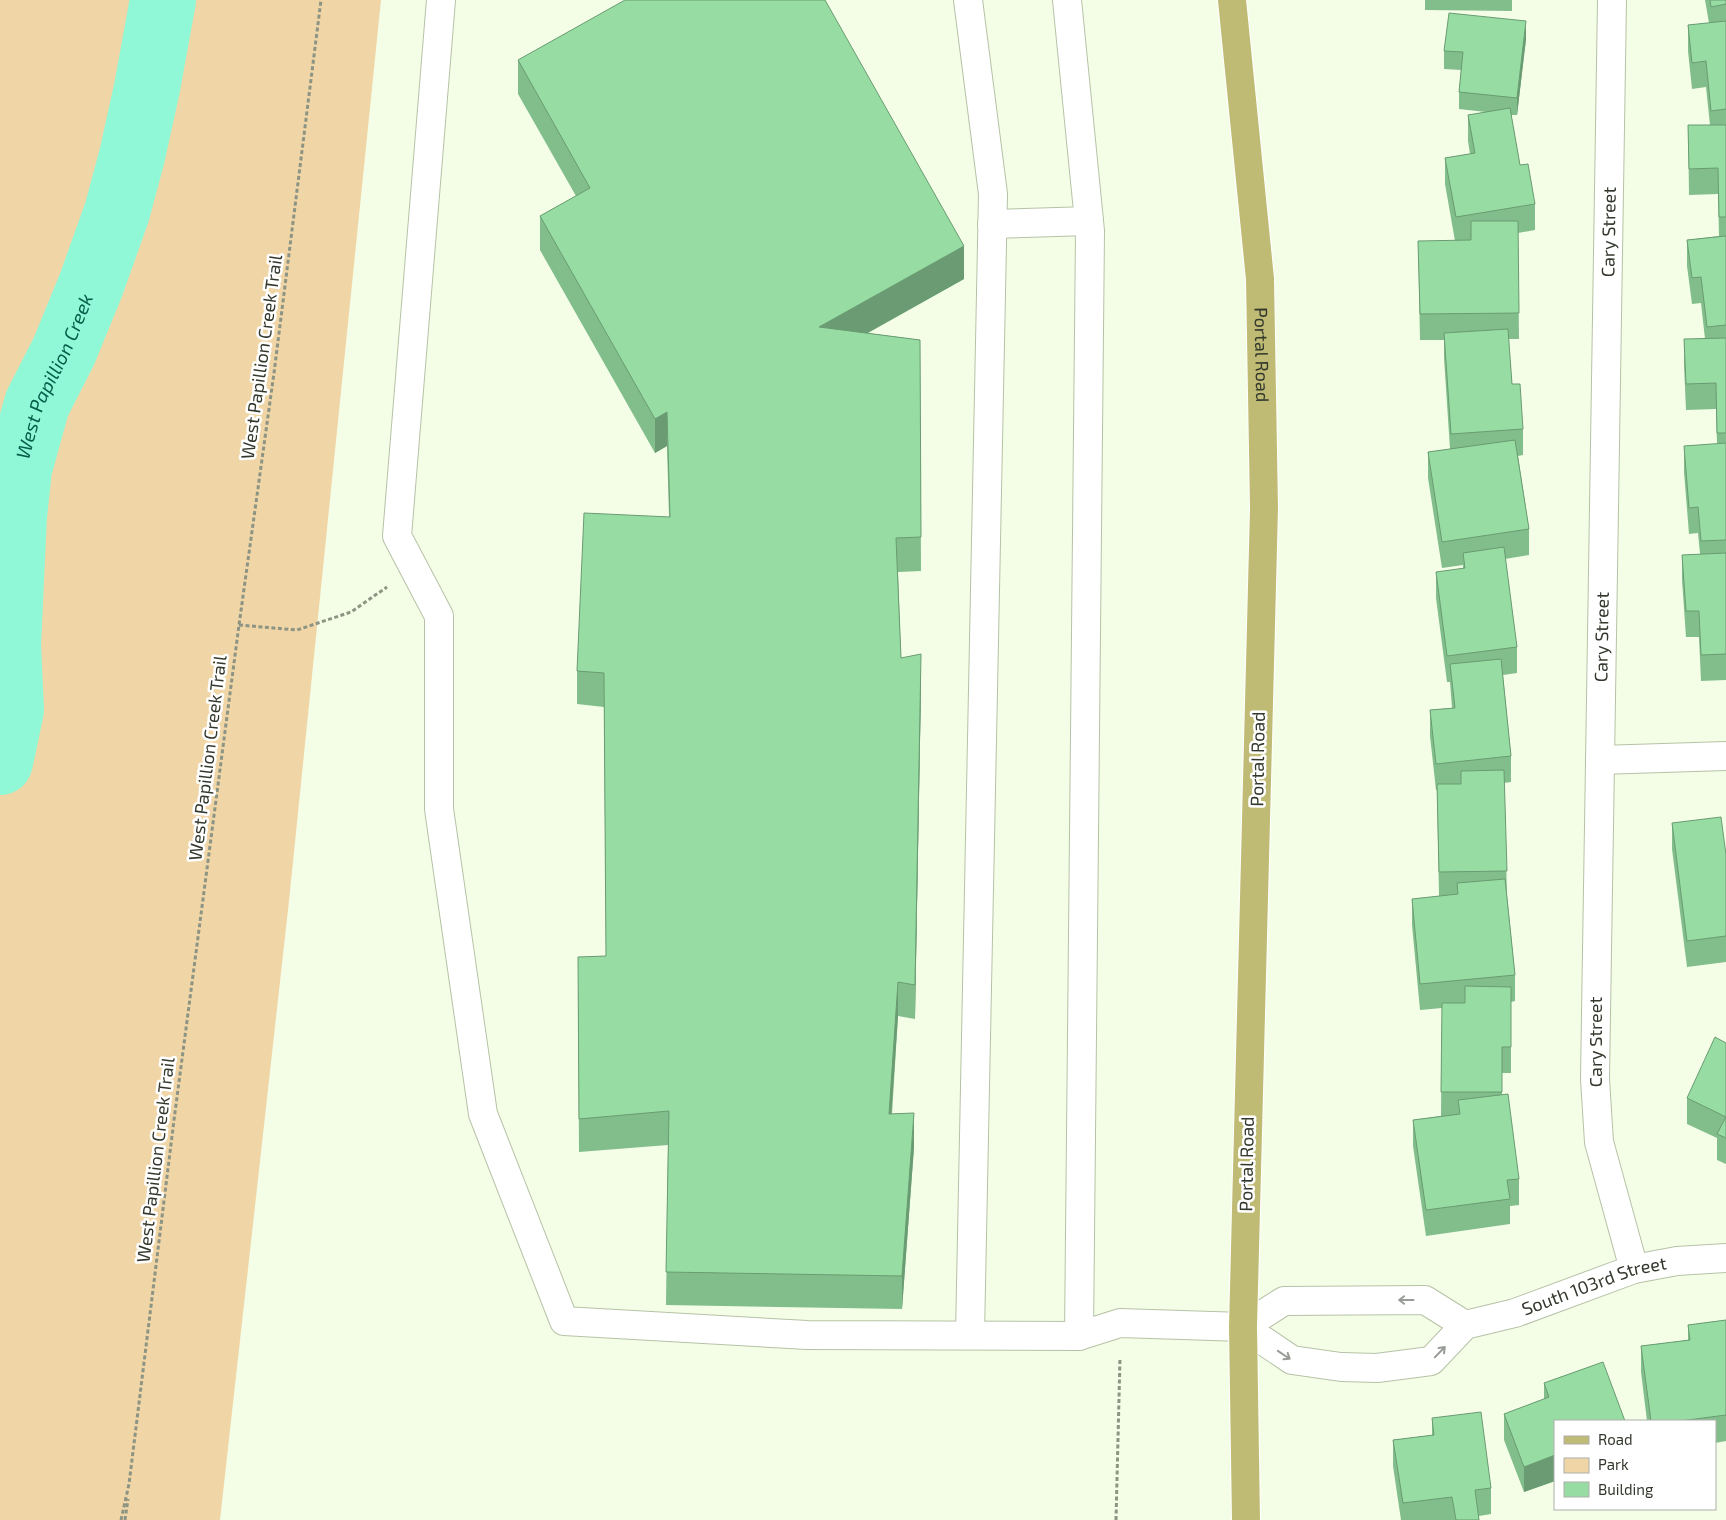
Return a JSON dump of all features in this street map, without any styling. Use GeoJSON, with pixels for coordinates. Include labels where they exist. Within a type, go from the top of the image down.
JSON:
{"type":"FeatureCollection","features":[{"type":"Feature","properties":{"kind":"main road","name":"Portal Road"},"geometry":{"type":"LineString","coordinates":[[1232,0],[1260,279],[1264,508],[1243,1327],[1246,1520]]}},
{"type":"Feature","properties":{"kind":"street"},"geometry":{"type":"LineString","coordinates":[[441,0],[397,536],[439,616],[439,809],[482,1114],[564,1321],[807,1335],[1079,1336],[1120,1323],[1243,1327],[1292,1360],[1341,1367],[1377,1368],[1431,1361],[1465,1326],[1425,1300],[1284,1301],[1243,1327]]}},
{"type":"Feature","properties":{"kind":"street"},"geometry":{"type":"LineString","coordinates":[[968,0],[993,194],[970,1336]]}},
{"type":"Feature","properties":{"kind":"street"},"geometry":{"type":"LineString","coordinates":[[1067,0],[1090,241],[1079,1336]]}},
{"type":"Feature","properties":{"kind":"street","name":"Cary Street"},"geometry":{"type":"LineString","coordinates":[[1612,0],[1595,1079],[1599,1142],[1634,1269]]}},
{"type":"Feature","properties":{"kind":"street"},"geometry":{"type":"LineString","coordinates":[[992,224],[1089,221]]}},
{"type":"Feature","properties":{"kind":"street"},"geometry":{"type":"LineString","coordinates":[[1600,760],[1726,756]]}},
{"type":"Feature","properties":{"kind":"street","name":"South 103rd Street"},"geometry":{"type":"LineString","coordinates":[[1465,1326],[1515,1312],[1634,1269],[1677,1261],[1726,1258]]}},
{"type":"Feature","properties":{"kind":"path","name":"West Papillion Creek Trail"},"geometry":{"type":"LineString","coordinates":[[120,1520],[130,1484],[174,1120],[274,373],[321,0]]}},
{"type":"Feature","properties":{"kind":"path"},"geometry":{"type":"LineString","coordinates":[[239,625],[297,630],[351,612],[414,568]]}},
{"type":"Feature","properties":{"kind":"path"},"geometry":{"type":"LineString","coordinates":[[1116,1520],[1120,1323]]}},
{"type":"Feature","properties":{"kind":"path"},"geometry":{"type":"LineString","coordinates":[[125,1520],[130,1484]]}},
{"type":"Feature","properties":{"kind":"green space"},"geometry":{"type":"Polygon","coordinates":[[[0,0],[381,0],[289,901],[220,1520],[0,1520],[0,0]]]}},
{"type":"Feature","properties":{"kind":"building"},"geometry":{"type":"Polygon","coordinates":[[[625,0],[825,0],[964,246],[819,327],[920,340],[921,537],[896,538],[901,658],[921,654],[915,985],[898,982],[889,1114],[914,1113],[902,1276],[666,1272],[669,1111],[579,1119],[578,957],[606,956],[604,673],[577,671],[584,513],[670,517],[667,412],[655,419],[540,216],[590,188],[518,60],[625,0]]]}},
{"type":"Feature","properties":{"kind":"building"},"geometry":{"type":"Polygon","coordinates":[[[1710,0],[1726,0],[1726,4],[1711,7],[1710,0]]]}},
{"type":"Feature","properties":{"kind":"building"},"geometry":{"type":"Polygon","coordinates":[[[1449,13],[1526,21],[1517,98],[1459,92],[1463,52],[1444,51],[1449,13]]]}},
{"type":"Feature","properties":{"kind":"building"},"geometry":{"type":"Polygon","coordinates":[[[1726,21],[1726,109],[1711,111],[1706,61],[1692,63],[1688,25],[1726,21]]]}},
{"type":"Feature","properties":{"kind":"building"},"geometry":{"type":"Polygon","coordinates":[[[1510,108],[1520,165],[1528,164],[1535,204],[1456,217],[1445,158],[1475,153],[1468,115],[1510,108]]]}},
{"type":"Feature","properties":{"kind":"building"},"geometry":{"type":"Polygon","coordinates":[[[1688,125],[1726,125],[1726,217],[1719,217],[1718,168],[1689,169],[1688,125]]]}},
{"type":"Feature","properties":{"kind":"building"},"geometry":{"type":"Polygon","coordinates":[[[1471,221],[1518,221],[1519,313],[1420,314],[1418,241],[1471,240],[1471,221]]]}},
{"type":"Feature","properties":{"kind":"building"},"geometry":{"type":"Polygon","coordinates":[[[1726,236],[1726,325],[1707,327],[1701,277],[1692,278],[1687,240],[1726,236]]]}},
{"type":"Feature","properties":{"kind":"building"},"geometry":{"type":"Polygon","coordinates":[[[1508,329],[1512,384],[1520,384],[1523,429],[1451,434],[1444,333],[1508,329]]]}},
{"type":"Feature","properties":{"kind":"building"},"geometry":{"type":"Polygon","coordinates":[[[1726,338],[1726,433],[1717,433],[1716,383],[1686,384],[1684,339],[1726,338]]]}},
{"type":"Feature","properties":{"kind":"building"},"geometry":{"type":"Polygon","coordinates":[[[1515,440],[1529,529],[1442,542],[1428,452],[1515,440]]]}},
{"type":"Feature","properties":{"kind":"building"},"geometry":{"type":"Polygon","coordinates":[[[1726,443],[1726,540],[1701,541],[1698,507],[1689,508],[1684,446],[1726,443]]]}},
{"type":"Feature","properties":{"kind":"building"},"geometry":{"type":"Polygon","coordinates":[[[1504,547],[1517,647],[1447,656],[1436,572],[1465,568],[1463,553],[1504,547]]]}},
{"type":"Feature","properties":{"kind":"building"},"geometry":{"type":"Polygon","coordinates":[[[1726,553],[1726,654],[1701,655],[1699,611],[1686,611],[1682,555],[1726,553]]]}},
{"type":"Feature","properties":{"kind":"building"},"geometry":{"type":"Polygon","coordinates":[[[1501,659],[1511,756],[1436,764],[1430,710],[1455,708],[1450,664],[1501,659]]]}},
{"type":"Feature","properties":{"kind":"building"},"geometry":{"type":"Polygon","coordinates":[[[1504,770],[1507,871],[1439,872],[1437,784],[1461,784],[1461,771],[1504,770]]]}},
{"type":"Feature","properties":{"kind":"building"},"geometry":{"type":"Polygon","coordinates":[[[1721,817],[1726,855],[1726,936],[1687,941],[1672,823],[1721,817]]]}},
{"type":"Feature","properties":{"kind":"building"},"geometry":{"type":"Polygon","coordinates":[[[1505,879],[1515,975],[1420,984],[1412,899],[1458,894],[1457,883],[1505,879]]]}},
{"type":"Feature","properties":{"kind":"building"},"geometry":{"type":"Polygon","coordinates":[[[1465,986],[1511,987],[1511,1047],[1502,1047],[1502,1092],[1441,1092],[1442,1003],[1465,1003],[1465,986]]]}},
{"type":"Feature","properties":{"kind":"building"},"geometry":{"type":"Polygon","coordinates":[[[1715,1037],[1726,1043],[1726,1117],[1687,1098],[1715,1037]]]}},
{"type":"Feature","properties":{"kind":"building"},"geometry":{"type":"Polygon","coordinates":[[[1508,1094],[1519,1179],[1507,1180],[1510,1199],[1426,1210],[1413,1120],[1460,1114],[1458,1100],[1508,1094]]]}},
{"type":"Feature","properties":{"kind":"building"},"geometry":{"type":"Polygon","coordinates":[[[1726,1117],[1726,1138],[1717,1134],[1726,1117]]]}},
{"type":"Feature","properties":{"kind":"building"},"geometry":{"type":"Polygon","coordinates":[[[1726,1320],[1726,1415],[1688,1420],[1651,1420],[1641,1346],[1690,1340],[1688,1325],[1726,1320]]]}},
{"type":"Feature","properties":{"kind":"building"},"geometry":{"type":"Polygon","coordinates":[[[1603,1362],[1625,1420],[1554,1420],[1554,1455],[1524,1467],[1504,1414],[1549,1397],[1544,1383],[1603,1362]]]}},
{"type":"Feature","properties":{"kind":"building"},"geometry":{"type":"Polygon","coordinates":[[[1481,1412],[1491,1488],[1475,1490],[1479,1520],[1456,1520],[1452,1497],[1403,1503],[1393,1440],[1434,1435],[1432,1418],[1481,1412]]]}},
{"type":"Feature","properties":{"kind":"waterway","name":"West Papillion Creek"},"geometry":{"type":"LineString","coordinates":[[0,762],[11,710],[8,645],[14,516],[19,469],[37,404],[64,351],[91,285],[117,212],[147,88],[163,0]]}}]}
